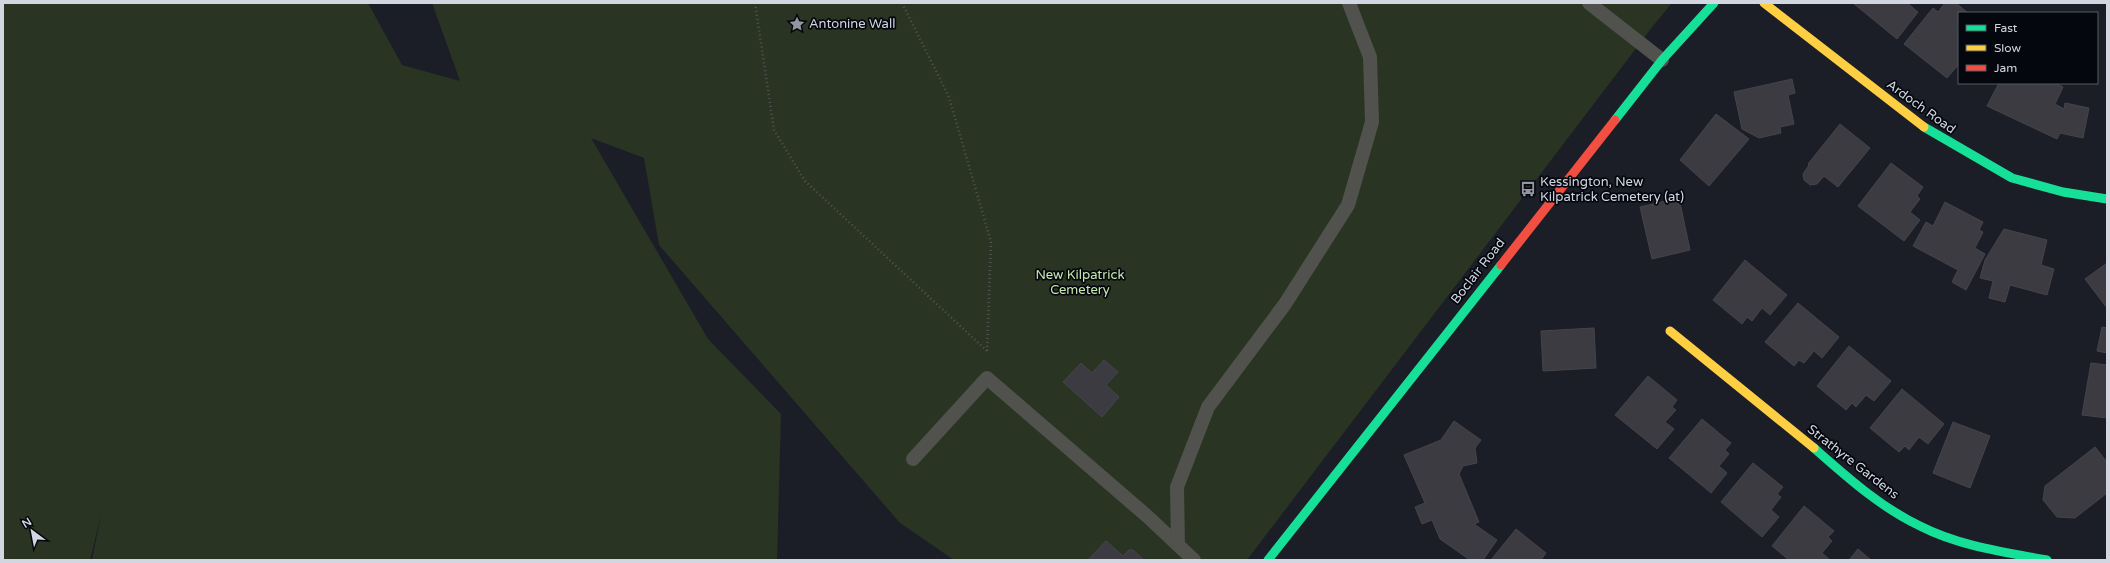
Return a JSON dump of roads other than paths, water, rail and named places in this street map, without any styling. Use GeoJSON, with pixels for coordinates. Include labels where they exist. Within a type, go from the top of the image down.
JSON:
{"type":"FeatureCollection","features":[{"type":"Feature","properties":{"kind":"street","name":"Boclair Road"},"geometry":{"type":"LineString","coordinates":[[1268,560],[1662,60],[1714,3]]}},
{"type":"Feature","properties":{"kind":"street","name":"Ardoch Road"},"geometry":{"type":"LineString","coordinates":[[1764,3],[1931,133],[1968,155],[2012,178],[2063,192],[2107,199]]}},
{"type":"Feature","properties":{"kind":"street","name":"Strathyre Gardens"},"geometry":{"type":"LineString","coordinates":[[1670,331],[1885,505],[1921,527],[1950,538],[1988,548],[2047,560]]}},
{"type":"Feature","properties":{"kind":"lane"},"geometry":{"type":"LineString","coordinates":[[1178,545],[1177,487],[1208,407],[1285,304],[1348,205],[1372,122],[1370,58],[1349,3]]}},
{"type":"Feature","properties":{"kind":"lane"},"geometry":{"type":"LineString","coordinates":[[1589,3],[1662,60]]}},
{"type":"Feature","properties":{"kind":"lane"},"geometry":{"type":"LineString","coordinates":[[913,459],[987,378],[1194,560]]}},
{"type":"Feature","properties":{"kind":"place","name":"Antonine Wall"},"geometry":{"type":"Point","coordinates":[797,24]}},
{"type":"Feature","properties":{"kind":"place","name":"Kessington, New Kilpatrick Cemetery (at)"},"geometry":{"type":"Point","coordinates":[1528,189]}},
{"type":"Feature","properties":{"kind":"park label","name":"New Kilpatrick Cemetery"},"geometry":{"type":"Point","coordinates":[1080,282]}}]}
